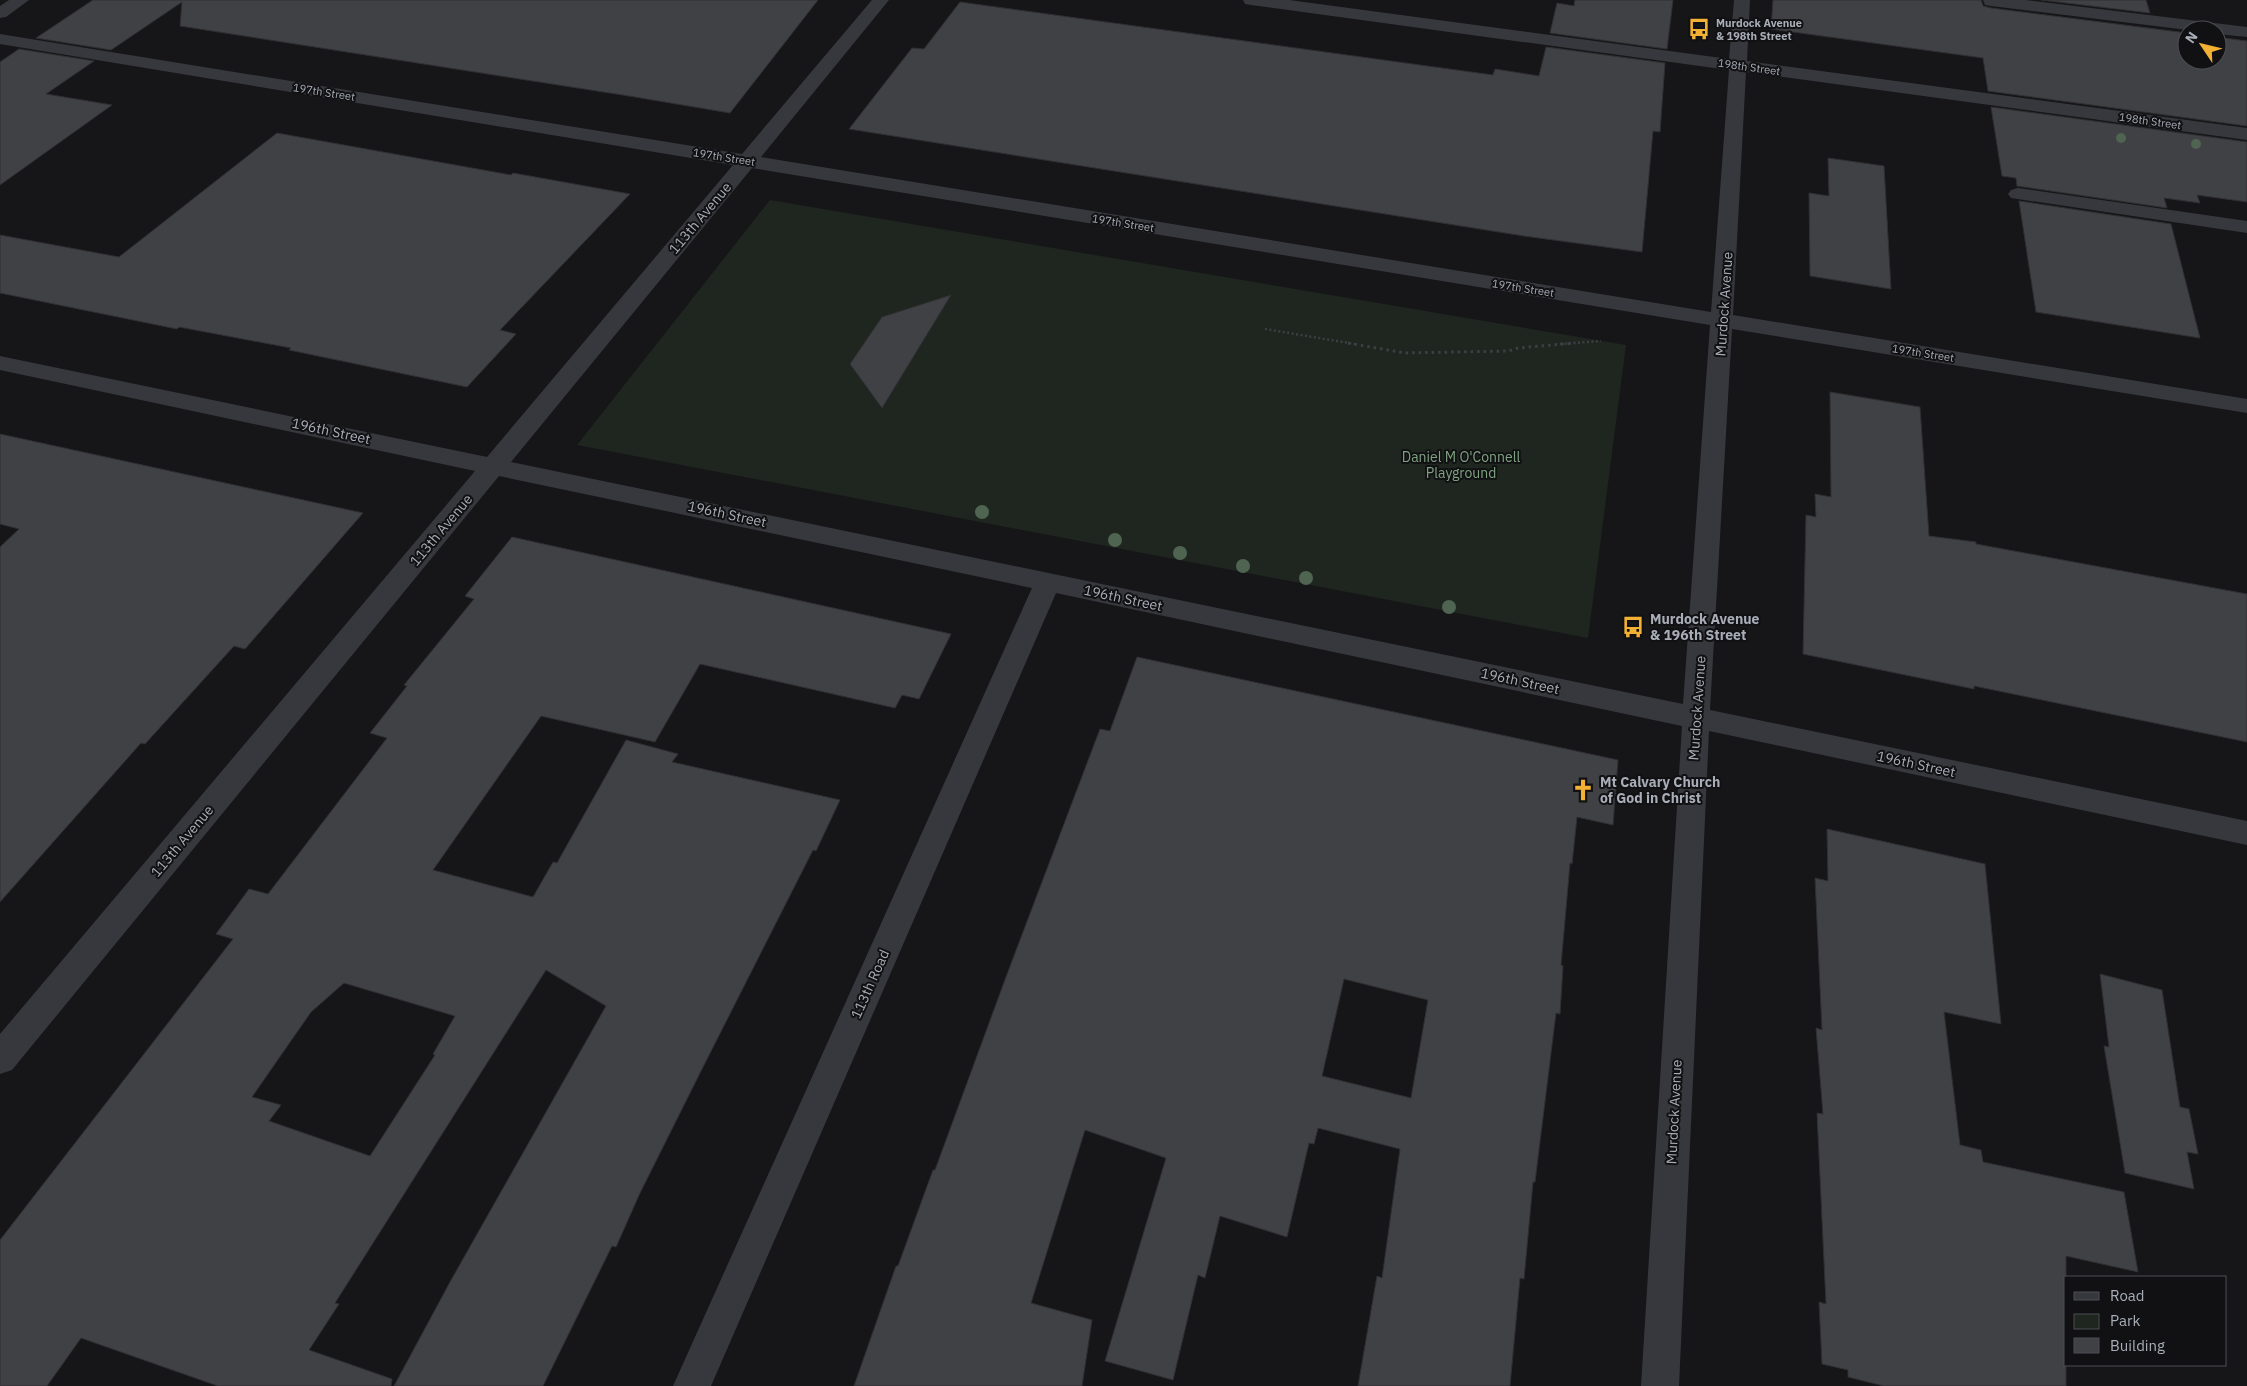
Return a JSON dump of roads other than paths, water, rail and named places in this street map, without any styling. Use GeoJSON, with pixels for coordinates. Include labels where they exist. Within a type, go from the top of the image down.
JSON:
{"type":"FeatureCollection","features":[{"type":"Feature","properties":{"kind":"street"},"geometry":{"type":"LineString","coordinates":[[0,13],[21,0]]}},
{"type":"Feature","properties":{"kind":"street","name":"113th Avenue"},"geometry":{"type":"LineString","coordinates":[[0,1059],[881,0]]}},
{"type":"Feature","properties":{"kind":"street","name":"198th Street"},"geometry":{"type":"LineString","coordinates":[[1251,0],[2247,134]]}},
{"type":"Feature","properties":{"kind":"street","name":"Murdock Avenue"},"geometry":{"type":"LineString","coordinates":[[1660,1386],[1696,717],[1742,0]]}},
{"type":"Feature","properties":{"kind":"street"},"geometry":{"type":"LineString","coordinates":[[1991,1],[2247,32]]}},
{"type":"Feature","properties":{"kind":"street","name":"197th Street"},"geometry":{"type":"LineString","coordinates":[[0,39],[2247,406]]}},
{"type":"Feature","properties":{"kind":"street"},"geometry":{"type":"LineString","coordinates":[[2018,194],[2247,227]]}},
{"type":"Feature","properties":{"kind":"street","name":"196th Street"},"geometry":{"type":"LineString","coordinates":[[2,365],[495,465],[2247,833]]}},
{"type":"Feature","properties":{"kind":"street","name":"113th Road"},"geometry":{"type":"LineString","coordinates":[[692,1386],[1048,582]]}},
{"type":"Feature","properties":{"kind":"place","name":"Murdock Avenue & 198th Street"},"geometry":{"type":"Point","coordinates":[1699,29]}},
{"type":"Feature","properties":{"kind":"place","name":"Murdock Avenue & 196th Street"},"geometry":{"type":"Point","coordinates":[1633,627]}},
{"type":"Feature","properties":{"kind":"place","name":"Mt Calvary Church of God in Christ"},"geometry":{"type":"Point","coordinates":[1583,790]}},
{"type":"Feature","properties":{"kind":"park label","name":"Daniel M O'Connell Playground"},"geometry":{"type":"Point","coordinates":[1461,466]}}]}
